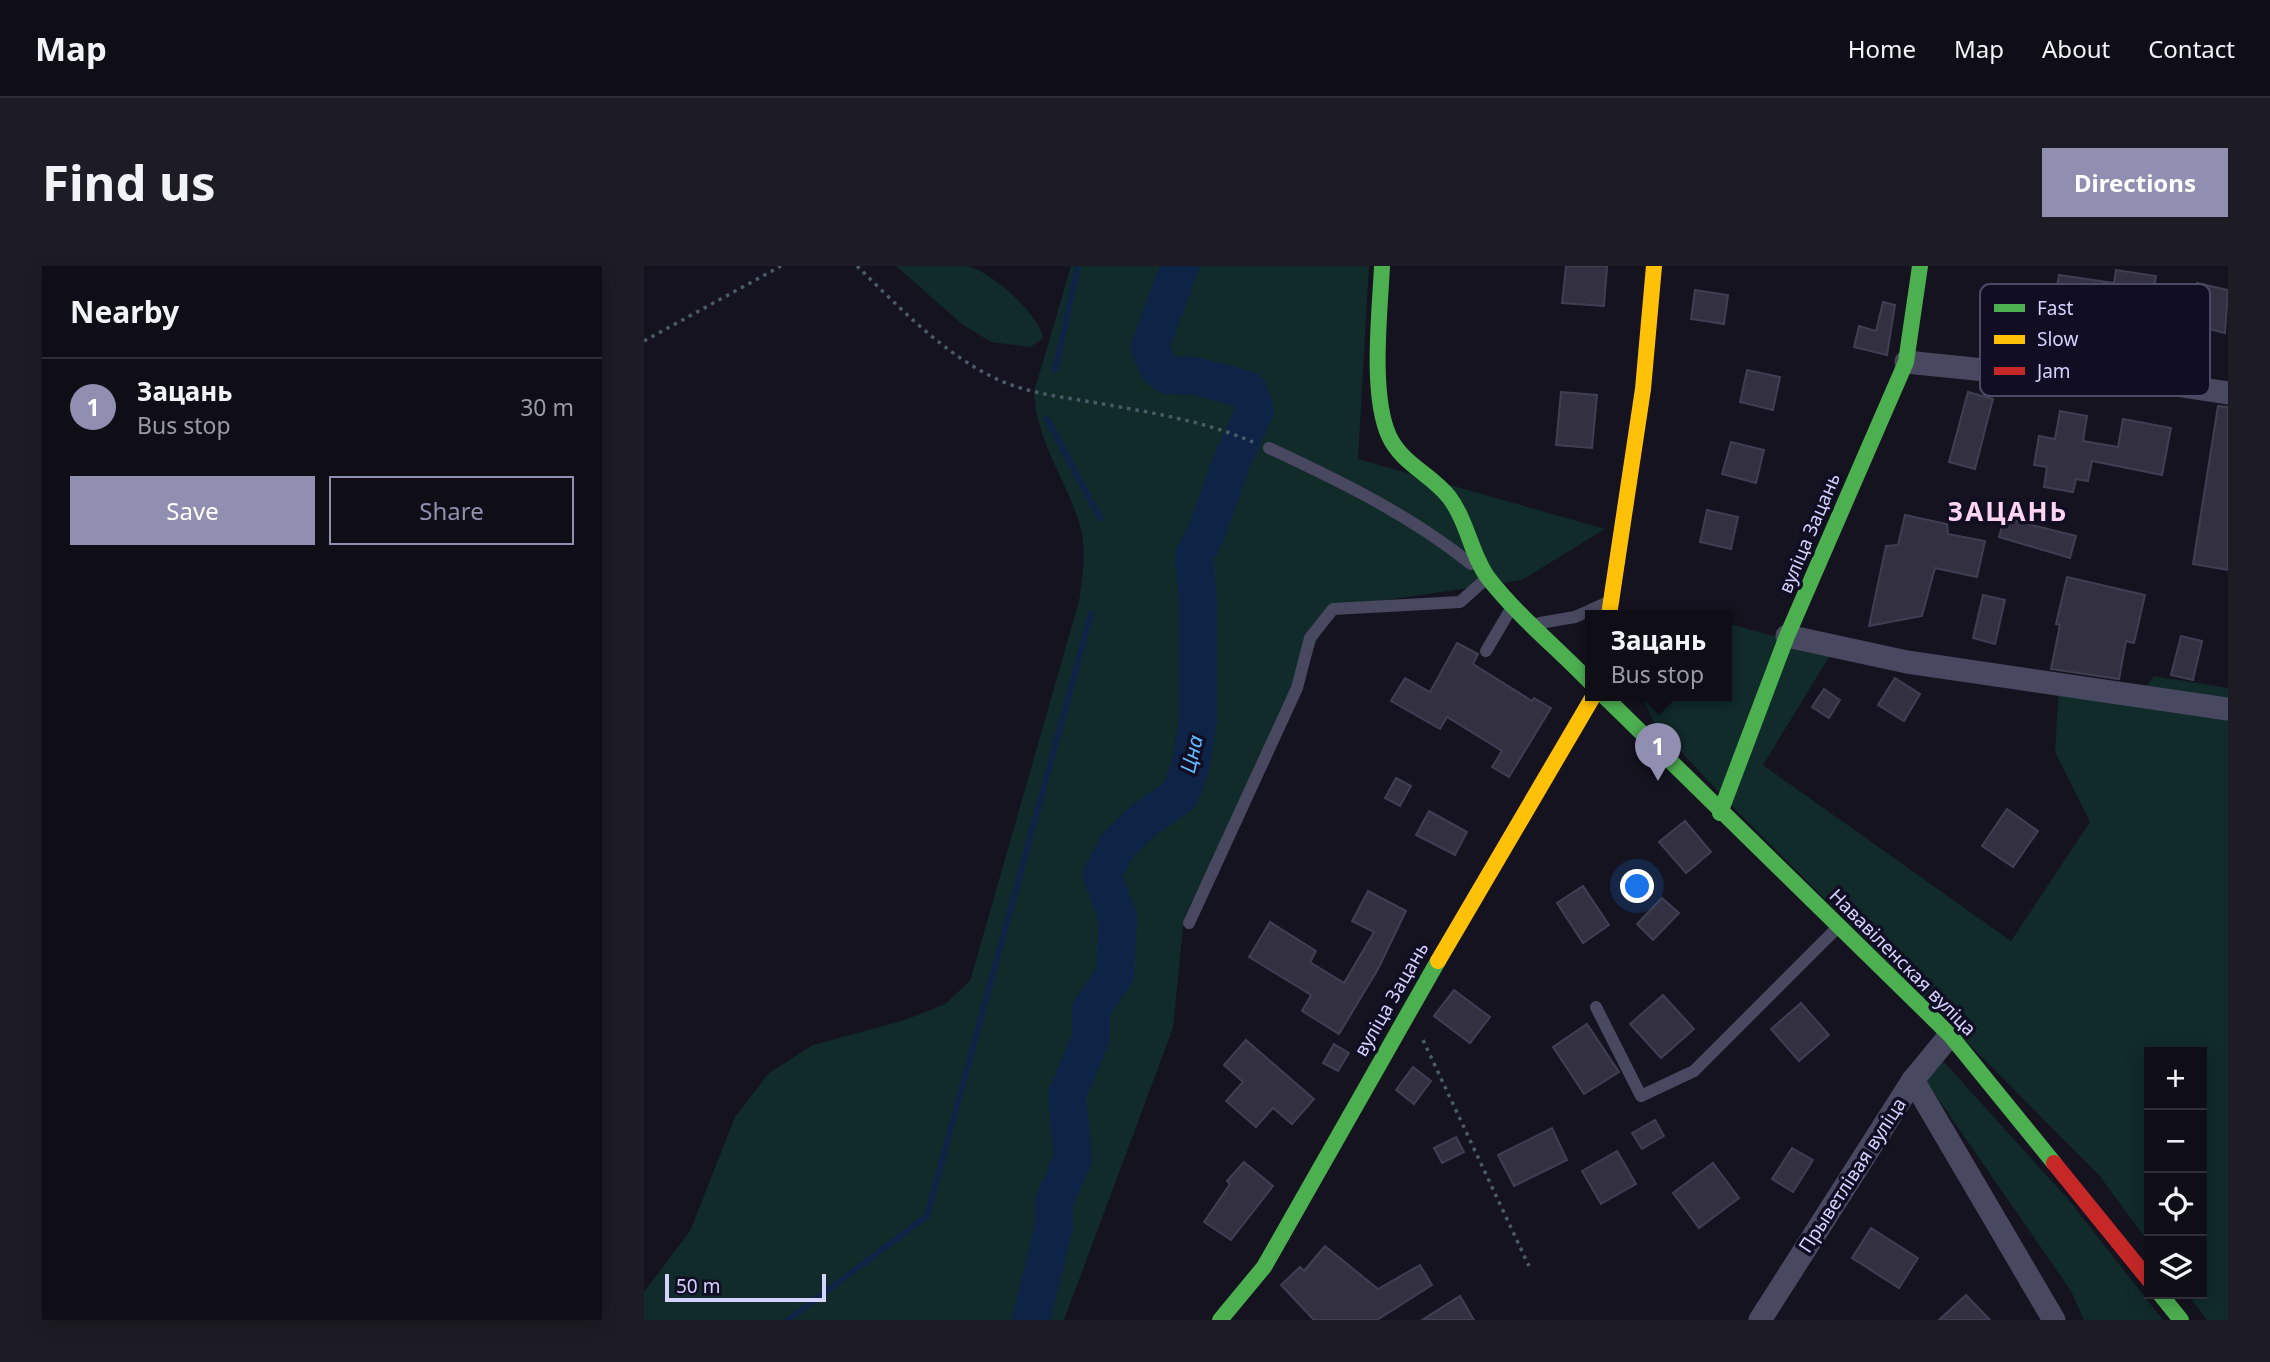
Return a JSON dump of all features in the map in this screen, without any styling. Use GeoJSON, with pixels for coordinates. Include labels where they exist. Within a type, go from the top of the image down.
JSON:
{"type":"FeatureCollection","features":[{"type":"Feature","properties":{"kind":"street"},"geometry":{"type":"LineString","coordinates":[[1382,266],[1378,358],[1382,406],[1389,436],[1402,455],[1448,496],[1466,525],[1487,577],[1585,677]]}},
{"type":"Feature","properties":{"kind":"street"},"geometry":{"type":"LineString","coordinates":[[1610,610],[1643,389],[1654,266]]}},
{"type":"Feature","properties":{"kind":"street","name":"вуліца Зацань"},"geometry":{"type":"LineString","coordinates":[[1720,813],[1787,636],[1906,362],[1920,266]]}},
{"type":"Feature","properties":{"kind":"street"},"geometry":{"type":"LineString","coordinates":[[1906,362],[1980,369]]}},
{"type":"Feature","properties":{"kind":"street"},"geometry":{"type":"LineString","coordinates":[[2210,390],[2228,393]]}},
{"type":"Feature","properties":{"kind":"street"},"geometry":{"type":"LineString","coordinates":[[1787,636],[1908,662],[2228,709]]}},
{"type":"Feature","properties":{"kind":"street","name":"вуліца Зацань"},"geometry":{"type":"LineString","coordinates":[[1220,1320],[1264,1268],[1409,1010],[1590,701]]}},
{"type":"Feature","properties":{"kind":"street","name":"Нававіленская вуліца"},"geometry":{"type":"LineString","coordinates":[[1609,701],[1720,813],[1950,1035],[2144,1274]]}},
{"type":"Feature","properties":{"kind":"street","name":"Прыветлівая вуліца"},"geometry":{"type":"LineString","coordinates":[[1760,1320],[1913,1080],[1950,1035]]}},
{"type":"Feature","properties":{"kind":"street"},"geometry":{"type":"LineString","coordinates":[[1913,1080],[2054,1320]]}},
{"type":"Feature","properties":{"kind":"street"},"geometry":{"type":"LineString","coordinates":[[2164,1299],[2181,1320]]}},
{"type":"Feature","properties":{"kind":"lane"},"geometry":{"type":"LineString","coordinates":[[1189,923],[1297,688],[1310,638],[1333,610],[1460,602],[1487,577],[1415,523],[1341,482],[1269,448]]}},
{"type":"Feature","properties":{"kind":"lane"},"geometry":{"type":"LineString","coordinates":[[1592,610],[1604,605],[1613,591]]}},
{"type":"Feature","properties":{"kind":"lane"},"geometry":{"type":"LineString","coordinates":[[1486,650],[1514,604]]}},
{"type":"Feature","properties":{"kind":"lane"},"geometry":{"type":"LineString","coordinates":[[1533,623],[1575,617],[1585,613]]}},
{"type":"Feature","properties":{"kind":"lane"},"geometry":{"type":"LineString","coordinates":[[1596,1007],[1641,1096],[1694,1071],[1838,927]]}},
{"type":"Feature","properties":{"kind":"path"},"geometry":{"type":"LineString","coordinates":[[644,341],[781,266]]}},
{"type":"Feature","properties":{"kind":"path"},"geometry":{"type":"LineString","coordinates":[[857,266],[933,337],[998,380],[1034,392],[1179,418],[1223,429],[1269,448]]}},
{"type":"Feature","properties":{"kind":"path"},"geometry":{"type":"LineString","coordinates":[[1409,1010],[1529,1266]]}},
{"type":"Feature","properties":{"kind":"green space"},"geometry":{"type":"Polygon","coordinates":[[[896,266],[967,266],[977,270],[1001,285],[1024,306],[1043,338],[1031,347],[991,342],[963,325],[896,266]]]}},
{"type":"Feature","properties":{"kind":"green space"},"geometry":{"type":"Polygon","coordinates":[[[1071,266],[1369,266],[1358,459],[1605,529],[1522,580],[1333,608],[1184,918],[1173,1028],[1064,1320],[644,1320],[644,1292],[690,1231],[735,1117],[769,1073],[813,1045],[905,1020],[945,1004],[970,981],[1079,601],[1082,582],[1084,554],[1080,525],[1040,427],[1034,392],[1071,266]]]}},
{"type":"Feature","properties":{"kind":"green space"},"geometry":{"type":"Polygon","coordinates":[[[1732,625],[1832,652],[1763,765],[2011,941],[2090,822],[2055,752],[2059,683],[2139,696],[2154,676],[2228,688],[2228,1320],[2207,1320],[2191,1299],[2207,1299],[2207,1047],[2144,1047],[2144,1236],[2099,1175],[1727,801],[1655,724],[1644,701],[1732,701],[1732,625]]]}},
{"type":"Feature","properties":{"kind":"green space"},"geometry":{"type":"Polygon","coordinates":[[[1935,1052],[2068,1199],[2163,1320],[2084,1320],[2071,1291],[1921,1074],[1935,1052]]]}},
{"type":"Feature","properties":{"kind":"building"},"geometry":{"type":"Polygon","coordinates":[[[1566,266],[1607,266],[1604,306],[1562,303],[1566,266]]]}},
{"type":"Feature","properties":{"kind":"building"},"geometry":{"type":"Polygon","coordinates":[[[2116,270],[2156,276],[2155,284],[2057,284],[2059,275],[2114,283],[2116,270]]]}},
{"type":"Feature","properties":{"kind":"building"},"geometry":{"type":"Polygon","coordinates":[[[2210,286],[2228,290],[2225,333],[2210,329],[2210,286]]]}},
{"type":"Feature","properties":{"kind":"building"},"geometry":{"type":"Polygon","coordinates":[[[1695,290],[1728,295],[1724,324],[1691,319],[1695,290]]]}},
{"type":"Feature","properties":{"kind":"building"},"geometry":{"type":"Polygon","coordinates":[[[1883,302],[1895,305],[1887,355],[1854,347],[1859,326],[1876,331],[1883,302]]]}},
{"type":"Feature","properties":{"kind":"building"},"geometry":{"type":"Polygon","coordinates":[[[1747,370],[1780,377],[1773,410],[1740,402],[1747,370]]]}},
{"type":"Feature","properties":{"kind":"building"},"geometry":{"type":"Polygon","coordinates":[[[1561,392],[1597,395],[1592,448],[1556,445],[1561,392]]]}},
{"type":"Feature","properties":{"kind":"building"},"geometry":{"type":"Polygon","coordinates":[[[1968,392],[1993,399],[1975,469],[1949,462],[1968,392]]]}},
{"type":"Feature","properties":{"kind":"building"},"geometry":{"type":"Polygon","coordinates":[[[2218,406],[2228,407],[2228,570],[2193,564],[2218,406]]]}},
{"type":"Feature","properties":{"kind":"building"},"geometry":{"type":"Polygon","coordinates":[[[2060,411],[2087,416],[2083,441],[2118,447],[2123,419],[2171,428],[2162,475],[2092,461],[2088,481],[2076,479],[2073,492],[2044,487],[2047,467],[2034,465],[2039,436],[2055,439],[2060,411]]]}},
{"type":"Feature","properties":{"kind":"building"},"geometry":{"type":"Polygon","coordinates":[[[1731,442],[1764,450],[1756,483],[1722,474],[1731,442]]]}},
{"type":"Feature","properties":{"kind":"building"},"geometry":{"type":"Polygon","coordinates":[[[1707,510],[1738,517],[1731,549],[1700,542],[1707,510]]]}},
{"type":"Feature","properties":{"kind":"building"},"geometry":{"type":"Polygon","coordinates":[[[1905,515],[1947,524],[1948,534],[1985,541],[1977,577],[1935,568],[1922,616],[1869,626],[1886,546],[1898,545],[1905,515]]]}},
{"type":"Feature","properties":{"kind":"building"},"geometry":{"type":"Polygon","coordinates":[[[2004,518],[2076,536],[2070,558],[1999,537],[2004,518]]]}},
{"type":"Feature","properties":{"kind":"building"},"geometry":{"type":"Polygon","coordinates":[[[2067,577],[2145,595],[2134,643],[2126,641],[2119,679],[2051,669],[2060,625],[2056,624],[2067,577]]]}},
{"type":"Feature","properties":{"kind":"building"},"geometry":{"type":"Polygon","coordinates":[[[1983,595],[2005,600],[1995,644],[1973,638],[1983,595]]]}},
{"type":"Feature","properties":{"kind":"building"},"geometry":{"type":"Polygon","coordinates":[[[2181,636],[2202,641],[2193,680],[2171,675],[2181,636]]]}},
{"type":"Feature","properties":{"kind":"building"},"geometry":{"type":"Polygon","coordinates":[[[1457,643],[1478,654],[1473,664],[1532,701],[1534,698],[1551,708],[1509,777],[1492,767],[1502,751],[1447,717],[1440,729],[1391,701],[1405,678],[1430,692],[1457,643]]]}},
{"type":"Feature","properties":{"kind":"building"},"geometry":{"type":"Polygon","coordinates":[[[1895,678],[1920,694],[1904,721],[1878,705],[1895,678]]]}},
{"type":"Feature","properties":{"kind":"building"},"geometry":{"type":"Polygon","coordinates":[[[1824,689],[1840,700],[1829,718],[1812,707],[1824,689]]]}},
{"type":"Feature","properties":{"kind":"building"},"geometry":{"type":"Polygon","coordinates":[[[1396,778],[1411,786],[1400,806],[1385,798],[1396,778]]]}},
{"type":"Feature","properties":{"kind":"building"},"geometry":{"type":"Polygon","coordinates":[[[2007,809],[2038,831],[2013,867],[1982,846],[2007,809]]]}},
{"type":"Feature","properties":{"kind":"building"},"geometry":{"type":"Polygon","coordinates":[[[1429,811],[1467,832],[1455,855],[1416,835],[1429,811]]]}},
{"type":"Feature","properties":{"kind":"building"},"geometry":{"type":"Polygon","coordinates":[[[1685,821],[1711,852],[1686,873],[1659,842],[1685,821]]]}},
{"type":"Feature","properties":{"kind":"building"},"geometry":{"type":"Polygon","coordinates":[[[1583,886],[1609,925],[1583,943],[1557,903],[1583,886]]]}},
{"type":"Feature","properties":{"kind":"building"},"geometry":{"type":"Polygon","coordinates":[[[1368,891],[1406,911],[1378,969],[1339,1034],[1302,1011],[1311,995],[1249,957],[1270,922],[1316,951],[1310,962],[1344,983],[1374,932],[1352,921],[1368,891]]]}},
{"type":"Feature","properties":{"kind":"building"},"geometry":{"type":"Polygon","coordinates":[[[1662,898],[1679,913],[1653,940],[1637,924],[1662,898]]]}},
{"type":"Feature","properties":{"kind":"building"},"geometry":{"type":"Polygon","coordinates":[[[1454,990],[1490,1017],[1470,1043],[1434,1016],[1454,990]]]}},
{"type":"Feature","properties":{"kind":"building"},"geometry":{"type":"Polygon","coordinates":[[[1663,995],[1694,1029],[1661,1058],[1630,1024],[1663,995]]]}},
{"type":"Feature","properties":{"kind":"building"},"geometry":{"type":"Polygon","coordinates":[[[1801,1003],[1829,1035],[1799,1061],[1771,1029],[1801,1003]]]}},
{"type":"Feature","properties":{"kind":"building"},"geometry":{"type":"Polygon","coordinates":[[[1587,1024],[1619,1072],[1584,1094],[1553,1047],[1587,1024]]]}},
{"type":"Feature","properties":{"kind":"building"},"geometry":{"type":"Polygon","coordinates":[[[1246,1040],[1314,1099],[1292,1124],[1273,1108],[1256,1127],[1226,1101],[1243,1082],[1224,1065],[1246,1040]]]}},
{"type":"Feature","properties":{"kind":"building"},"geometry":{"type":"Polygon","coordinates":[[[1334,1044],[1349,1053],[1338,1071],[1323,1063],[1334,1044]]]}},
{"type":"Feature","properties":{"kind":"building"},"geometry":{"type":"Polygon","coordinates":[[[1413,1067],[1431,1081],[1414,1104],[1396,1090],[1413,1067]]]}},
{"type":"Feature","properties":{"kind":"building"},"geometry":{"type":"Polygon","coordinates":[[[1655,1120],[1664,1136],[1642,1149],[1632,1133],[1655,1120]]]}},
{"type":"Feature","properties":{"kind":"building"},"geometry":{"type":"Polygon","coordinates":[[[1552,1128],[1567,1160],[1514,1186],[1498,1155],[1552,1128]]]}},
{"type":"Feature","properties":{"kind":"building"},"geometry":{"type":"Polygon","coordinates":[[[1456,1137],[1464,1152],[1442,1163],[1434,1148],[1456,1137]]]}},
{"type":"Feature","properties":{"kind":"building"},"geometry":{"type":"Polygon","coordinates":[[[1792,1148],[1813,1160],[1793,1192],[1772,1179],[1792,1148]]]}},
{"type":"Feature","properties":{"kind":"building"},"geometry":{"type":"Polygon","coordinates":[[[1617,1151],[1636,1184],[1601,1204],[1582,1171],[1617,1151]]]}},
{"type":"Feature","properties":{"kind":"building"},"geometry":{"type":"Polygon","coordinates":[[[1244,1162],[1273,1186],[1231,1240],[1204,1222],[1230,1184],[1227,1181],[1244,1162]]]}},
{"type":"Feature","properties":{"kind":"building"},"geometry":{"type":"Polygon","coordinates":[[[1713,1163],[1739,1198],[1699,1228],[1673,1193],[1713,1163]]]}},
{"type":"Feature","properties":{"kind":"building"},"geometry":{"type":"Polygon","coordinates":[[[1871,1228],[1918,1258],[1899,1288],[1852,1258],[1871,1228]]]}},
{"type":"Feature","properties":{"kind":"building"},"geometry":{"type":"Polygon","coordinates":[[[1325,1246],[1378,1289],[1420,1265],[1432,1285],[1377,1320],[1314,1320],[1281,1285],[1300,1267],[1304,1271],[1325,1246]]]}},
{"type":"Feature","properties":{"kind":"building"},"geometry":{"type":"Polygon","coordinates":[[[1966,1295],[1990,1320],[1939,1320],[1966,1295]]]}},
{"type":"Feature","properties":{"kind":"building"},"geometry":{"type":"Polygon","coordinates":[[[1460,1296],[1474,1320],[1422,1320],[1460,1296]]]}},
{"type":"Feature","properties":{"kind":"waterway"},"geometry":{"type":"LineString","coordinates":[[1055,370],[1078,266]]}},
{"type":"Feature","properties":{"kind":"waterway","name":"Цна"},"geometry":{"type":"LineString","coordinates":[[1031,1320],[1054,1226],[1054,1202],[1073,1158],[1067,1096],[1091,1037],[1091,1009],[1115,975],[1118,918],[1102,875],[1118,845],[1146,818],[1180,795],[1191,765],[1198,720],[1198,602],[1194,555],[1205,536],[1233,458],[1255,411],[1248,390],[1195,376],[1167,375],[1157,366],[1150,346],[1180,266]]}},
{"type":"Feature","properties":{"kind":"waterway"},"geometry":{"type":"LineString","coordinates":[[1047,419],[1100,518]]}},
{"type":"Feature","properties":{"kind":"waterway"},"geometry":{"type":"LineString","coordinates":[[788,1320],[927,1216],[1091,614]]}},
{"type":"Feature","properties":{"kind":"traffic: fast"},"geometry":{"type":"LineString","coordinates":[[1382,266],[1378,376],[1383,419],[1389,436],[1401,454],[1449,497],[1461,517],[1478,561],[1500,593],[1585,677]]}},
{"type":"Feature","properties":{"kind":"traffic: fast"},"geometry":{"type":"LineString","coordinates":[[1720,813],[1787,636],[1906,362],[1920,266]]}},
{"type":"Feature","properties":{"kind":"traffic: fast"},"geometry":{"type":"LineString","coordinates":[[1609,701],[1950,1035],[2054,1163]]}},
{"type":"Feature","properties":{"kind":"traffic: fast"},"geometry":{"type":"LineString","coordinates":[[1220,1320],[1264,1267],[1438,961]]}},
{"type":"Feature","properties":{"kind":"traffic: fast"},"geometry":{"type":"LineString","coordinates":[[2164,1299],[2181,1320]]}},
{"type":"Feature","properties":{"kind":"traffic: slow"},"geometry":{"type":"LineString","coordinates":[[1610,610],[1643,389],[1654,266]]}},
{"type":"Feature","properties":{"kind":"traffic: slow"},"geometry":{"type":"LineString","coordinates":[[1438,961],[1590,701]]}},
{"type":"Feature","properties":{"kind":"traffic: jam"},"geometry":{"type":"LineString","coordinates":[[2054,1163],[2144,1274]]}},
{"type":"Feature","properties":{"kind":"place","name":"Зацань"},"geometry":{"type":"Point","coordinates":[1658,781]}},
{"type":"Feature","properties":{"kind":"district","name":"ЗАЦАНЬ"},"geometry":{"type":"Point","coordinates":[2008,511]}}]}
